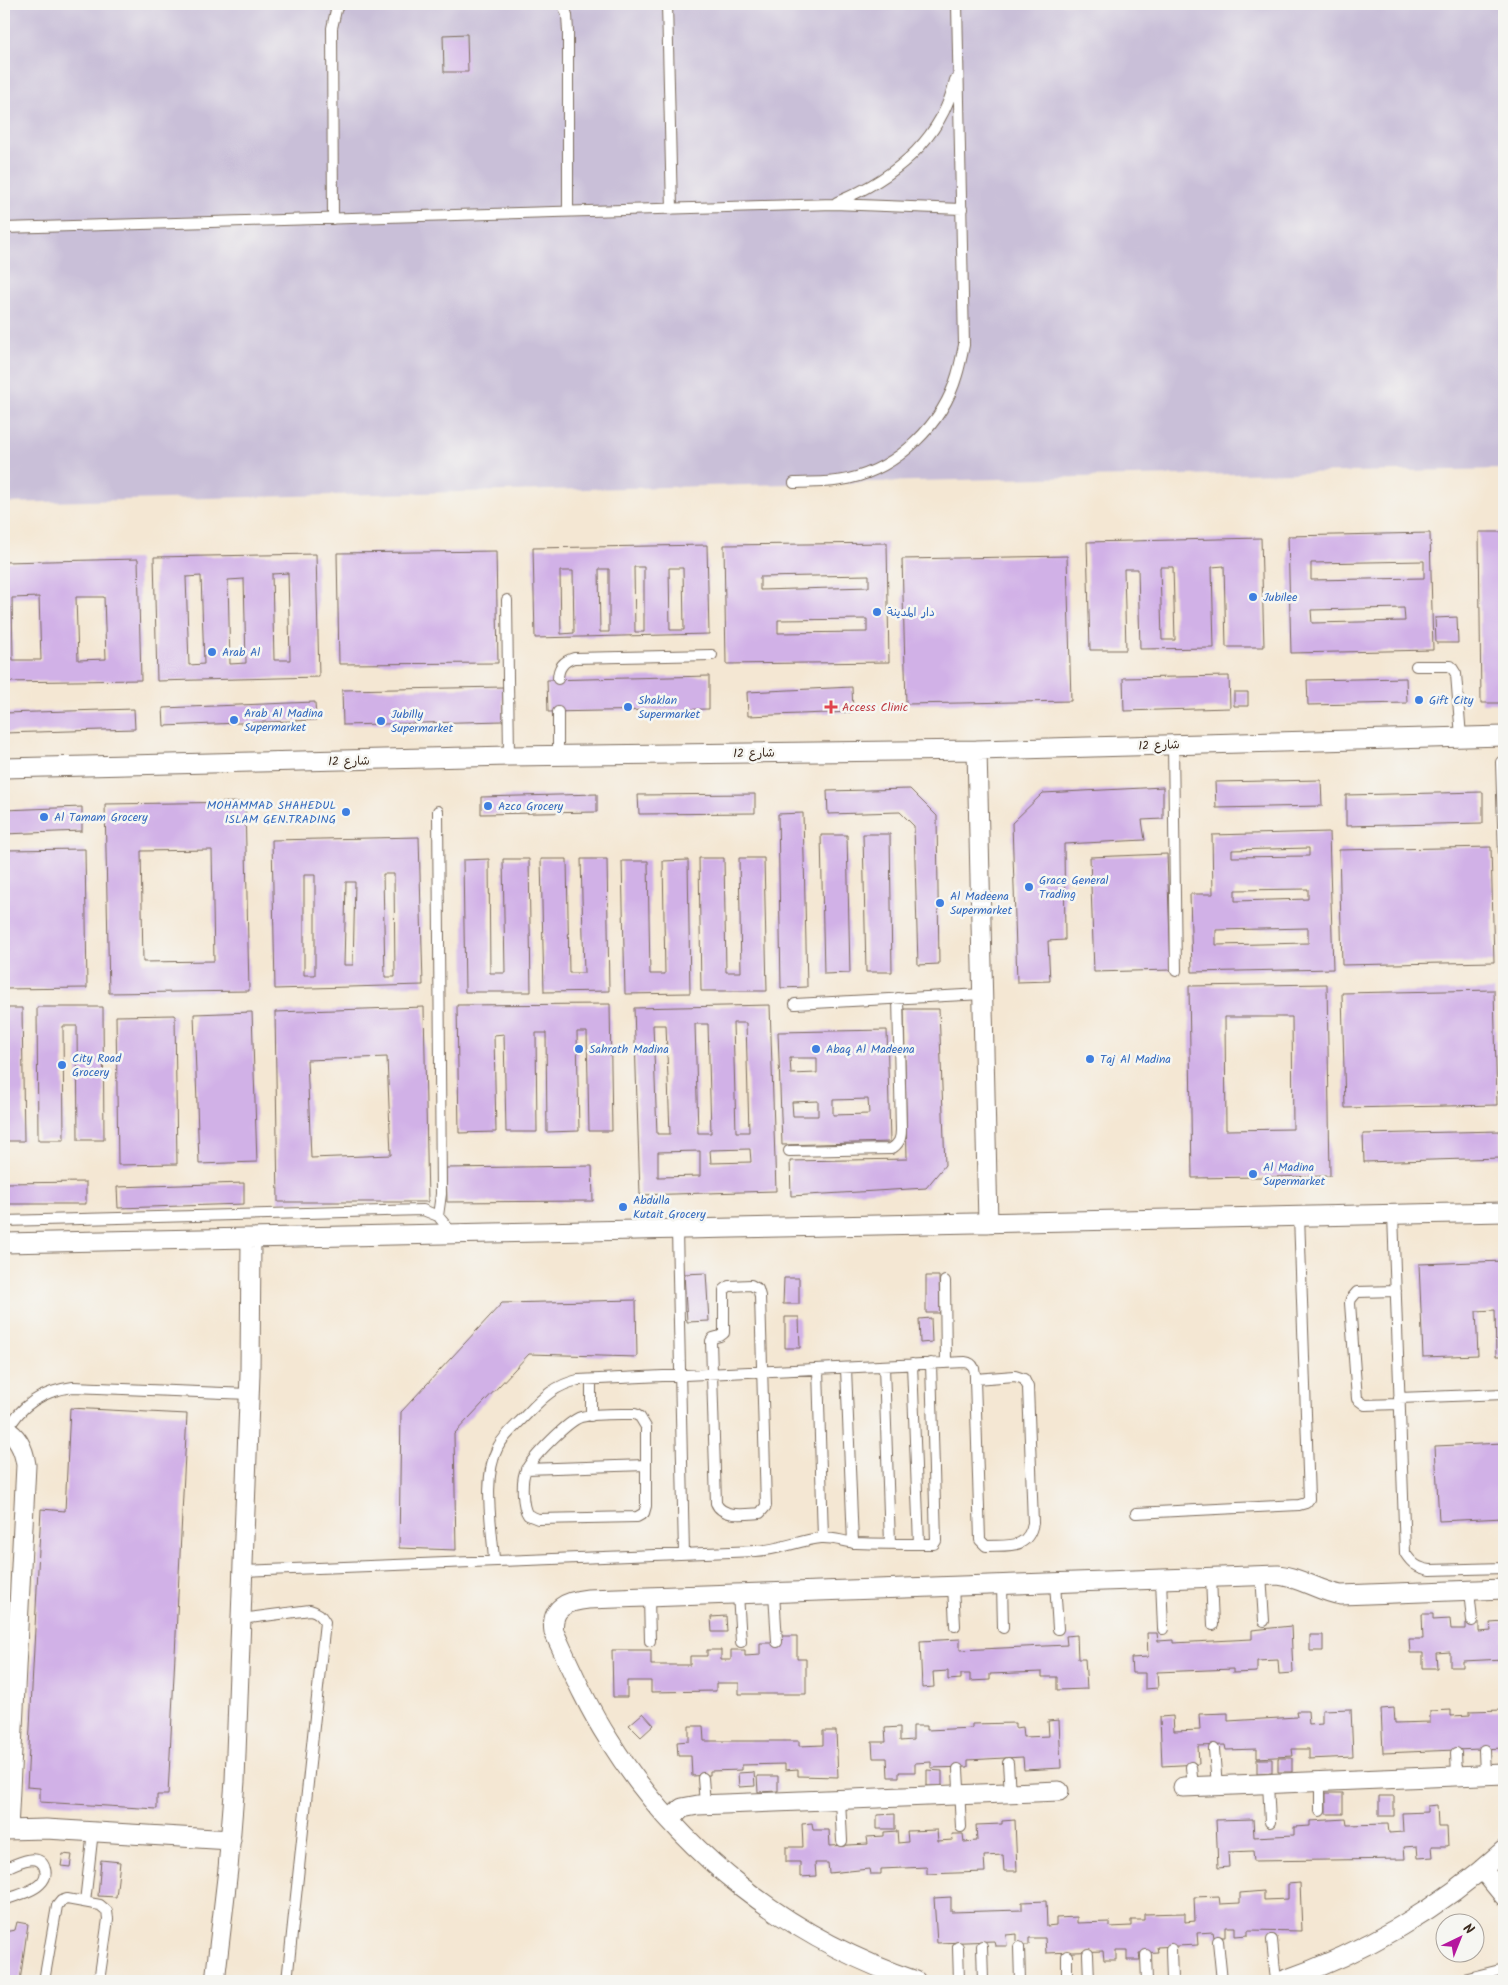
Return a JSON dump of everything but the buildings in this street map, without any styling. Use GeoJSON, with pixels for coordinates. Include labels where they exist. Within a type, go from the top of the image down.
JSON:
{"type":"FeatureCollection","features":[{"type":"Feature","properties":{"kind":"street","name":"شارع 12"},"geometry":{"type":"LineString","coordinates":[[4,768],[508,756],[977,750],[1504,736]]}},
{"type":"Feature","properties":{"kind":"street"},"geometry":{"type":"LineString","coordinates":[[977,750],[988,1223]]}},
{"type":"Feature","properties":{"kind":"street"},"geometry":{"type":"LineString","coordinates":[[4,1243],[1504,1212]]}},
{"type":"Feature","properties":{"kind":"street"},"geometry":{"type":"LineString","coordinates":[[215,1981],[235,1781],[249,1394],[251,1238]]}},
{"type":"Feature","properties":{"kind":"street"},"geometry":{"type":"LineString","coordinates":[[5,1430],[17,1440],[24,1451],[26,1465],[6,1830],[27,1828],[230,1840]]}},
{"type":"Feature","properties":{"kind":"street"},"geometry":{"type":"LineString","coordinates":[[916,1981],[862,1960],[821,1940],[782,1917],[744,1890],[713,1864],[670,1820],[633,1775],[609,1741],[570,1668],[552,1623],[557,1612],[565,1604],[576,1600],[1262,1575],[1289,1576],[1319,1589],[1341,1594],[1504,1589]]}},
{"type":"Feature","properties":{"kind":"street"},"geometry":{"type":"LineString","coordinates":[[1188,1787],[1504,1774]]}},
{"type":"Feature","properties":{"kind":"street"},"geometry":{"type":"LineString","coordinates":[[670,1820],[682,1808],[705,1804],[1059,1791]]}},
{"type":"Feature","properties":{"kind":"street"},"geometry":{"type":"LineString","coordinates":[[1282,1981],[1330,1963],[1370,1944],[1409,1921],[1482,1869],[1504,1850]]}},
{"type":"Feature","properties":{"kind":"street"},"geometry":{"type":"LineString","coordinates":[[1482,1869],[1504,1896]]}},
{"type":"Feature","properties":{"kind":"lane"},"geometry":{"type":"LineString","coordinates":[[333,219],[332,28],[339,4]]}},
{"type":"Feature","properties":{"kind":"lane"},"geometry":{"type":"LineString","coordinates":[[563,4],[567,15],[568,32],[568,212]]}},
{"type":"Feature","properties":{"kind":"lane"},"geometry":{"type":"LineString","coordinates":[[667,4],[672,209]]}},
{"type":"Feature","properties":{"kind":"lane"},"geometry":{"type":"LineString","coordinates":[[794,483],[848,479],[877,469],[904,452],[921,436],[945,405],[957,376],[964,345],[957,4]]}},
{"type":"Feature","properties":{"kind":"lane"},"geometry":{"type":"LineString","coordinates":[[834,204],[864,191],[892,174],[916,151],[936,125],[951,96],[958,64]]}},
{"type":"Feature","properties":{"kind":"lane"},"geometry":{"type":"LineString","coordinates":[[4,228],[834,204],[962,208]]}},
{"type":"Feature","properties":{"kind":"lane"},"geometry":{"type":"LineString","coordinates":[[507,600],[508,756]]}},
{"type":"Feature","properties":{"kind":"lane"},"geometry":{"type":"LineString","coordinates":[[558,679],[559,671],[563,664],[574,658],[712,655]]}},
{"type":"Feature","properties":{"kind":"lane"},"geometry":{"type":"LineString","coordinates":[[1416,666],[1451,666],[1456,674],[1461,737]]}},
{"type":"Feature","properties":{"kind":"lane"},"geometry":{"type":"LineString","coordinates":[[558,712],[558,756]]}},
{"type":"Feature","properties":{"kind":"lane"},"geometry":{"type":"LineString","coordinates":[[1172,744],[1176,971]]}},
{"type":"Feature","properties":{"kind":"lane"},"geometry":{"type":"LineString","coordinates":[[1501,762],[1504,858]]}},
{"type":"Feature","properties":{"kind":"lane"},"geometry":{"type":"LineString","coordinates":[[438,811],[441,1194],[438,1216]]}},
{"type":"Feature","properties":{"kind":"lane"},"geometry":{"type":"LineString","coordinates":[[795,1004],[982,994]]}},
{"type":"Feature","properties":{"kind":"lane"},"geometry":{"type":"LineString","coordinates":[[789,1151],[891,1149],[898,1144],[901,1138],[898,998]]}},
{"type":"Feature","properties":{"kind":"lane"},"geometry":{"type":"LineString","coordinates":[[4,1221],[423,1210],[438,1216],[453,1234]]}},
{"type":"Feature","properties":{"kind":"lane"},"geometry":{"type":"LineString","coordinates":[[1394,1214],[1405,1553],[1411,1562],[1420,1568],[1430,1570],[1504,1568]]}},
{"type":"Feature","properties":{"kind":"lane"},"geometry":{"type":"LineString","coordinates":[[1136,1513],[1299,1505],[1306,1503],[1309,1499],[1299,1216]]}},
{"type":"Feature","properties":{"kind":"lane"},"geometry":{"type":"LineString","coordinates":[[677,1230],[684,1554]]}},
{"type":"Feature","properties":{"kind":"lane"},"geometry":{"type":"LineString","coordinates":[[945,1281],[946,1362]]}},
{"type":"Feature","properties":{"kind":"lane"},"geometry":{"type":"LineString","coordinates":[[728,1286],[755,1286],[760,1292],[766,1506],[763,1511],[757,1513],[727,1513],[720,1510],[716,1503],[712,1375],[711,1341],[713,1338],[722,1335],[724,1330],[722,1293],[728,1286]]}},
{"type":"Feature","properties":{"kind":"lane"},"geometry":{"type":"LineString","coordinates":[[1396,1291],[1357,1292],[1351,1299],[1358,1399],[1365,1405],[1504,1394]]}},
{"type":"Feature","properties":{"kind":"lane"},"geometry":{"type":"LineString","coordinates":[[494,1560],[488,1477],[498,1446],[544,1397],[565,1383],[591,1380],[946,1362],[969,1362],[974,1367],[980,1540],[986,1546],[1014,1546],[1027,1538],[1033,1523],[1027,1382],[1020,1376],[975,1379]]}},
{"type":"Feature","properties":{"kind":"lane"},"geometry":{"type":"LineString","coordinates":[[243,1571],[769,1550],[822,1538],[838,1538],[852,1543],[934,1544],[936,1541],[931,1363]]}},
{"type":"Feature","properties":{"kind":"lane"},"geometry":{"type":"LineString","coordinates":[[912,1364],[919,1544]]}},
{"type":"Feature","properties":{"kind":"lane"},"geometry":{"type":"LineString","coordinates":[[884,1366],[890,1543]]}},
{"type":"Feature","properties":{"kind":"lane"},"geometry":{"type":"LineString","coordinates":[[846,1368],[852,1543]]}},
{"type":"Feature","properties":{"kind":"lane"},"geometry":{"type":"LineString","coordinates":[[818,1369],[822,1538]]}},
{"type":"Feature","properties":{"kind":"lane"},"geometry":{"type":"LineString","coordinates":[[591,1380],[591,1416]]}},
{"type":"Feature","properties":{"kind":"lane"},"geometry":{"type":"LineString","coordinates":[[5,1430],[29,1403],[49,1392],[61,1389],[249,1394]]}},
{"type":"Feature","properties":{"kind":"lane"},"geometry":{"type":"LineString","coordinates":[[635,1414],[640,1417],[646,1426],[646,1510],[637,1517],[532,1518],[528,1515],[524,1506],[523,1479],[526,1469],[566,1426],[582,1417],[591,1416],[635,1414]]}},
{"type":"Feature","properties":{"kind":"lane"},"geometry":{"type":"LineString","coordinates":[[526,1469],[646,1465]]}},
{"type":"Feature","properties":{"kind":"lane"},"geometry":{"type":"LineString","coordinates":[[1262,1575],[1264,1622]]}},
{"type":"Feature","properties":{"kind":"lane"},"geometry":{"type":"LineString","coordinates":[[1211,1577],[1213,1625]]}},
{"type":"Feature","properties":{"kind":"lane"},"geometry":{"type":"LineString","coordinates":[[1162,1579],[1163,1629]]}},
{"type":"Feature","properties":{"kind":"lane"},"geometry":{"type":"LineString","coordinates":[[1055,1583],[1058,1629]]}},
{"type":"Feature","properties":{"kind":"lane"},"geometry":{"type":"LineString","coordinates":[[1002,1585],[1003,1628]]}},
{"type":"Feature","properties":{"kind":"lane"},"geometry":{"type":"LineString","coordinates":[[953,1586],[954,1626]]}},
{"type":"Feature","properties":{"kind":"lane"},"geometry":{"type":"LineString","coordinates":[[1469,1590],[1472,1621]]}},
{"type":"Feature","properties":{"kind":"lane"},"geometry":{"type":"LineString","coordinates":[[774,1593],[777,1642]]}},
{"type":"Feature","properties":{"kind":"lane"},"geometry":{"type":"LineString","coordinates":[[738,1594],[741,1642]]}},
{"type":"Feature","properties":{"kind":"lane"},"geometry":{"type":"LineString","coordinates":[[649,1598],[650,1641]]}},
{"type":"Feature","properties":{"kind":"lane"},"geometry":{"type":"LineString","coordinates":[[241,1619],[310,1610],[322,1616],[325,1622],[287,1981]]}},
{"type":"Feature","properties":{"kind":"lane"},"geometry":{"type":"LineString","coordinates":[[1214,1749],[1217,1786]]}},
{"type":"Feature","properties":{"kind":"lane"},"geometry":{"type":"LineString","coordinates":[[1484,1750],[1486,1775]]}},
{"type":"Feature","properties":{"kind":"lane"},"geometry":{"type":"LineString","coordinates":[[1456,1753],[1457,1776]]}},
{"type":"Feature","properties":{"kind":"lane"},"geometry":{"type":"LineString","coordinates":[[1008,1762],[1010,1793]]}},
{"type":"Feature","properties":{"kind":"lane"},"geometry":{"type":"LineString","coordinates":[[1188,1787],[1191,1767]]}},
{"type":"Feature","properties":{"kind":"lane"},"geometry":{"type":"LineString","coordinates":[[958,1769],[961,1827]]}},
{"type":"Feature","properties":{"kind":"lane"},"geometry":{"type":"LineString","coordinates":[[703,1778],[705,1804]]}},
{"type":"Feature","properties":{"kind":"lane"},"geometry":{"type":"LineString","coordinates":[[1320,1782],[1320,1811]]}},
{"type":"Feature","properties":{"kind":"lane"},"geometry":{"type":"LineString","coordinates":[[1268,1784],[1270,1822]]}},
{"type":"Feature","properties":{"kind":"lane"},"geometry":{"type":"LineString","coordinates":[[840,1799],[842,1841]]}},
{"type":"Feature","properties":{"kind":"lane"},"geometry":{"type":"LineString","coordinates":[[85,1902],[93,1831]]}},
{"type":"Feature","properties":{"kind":"lane"},"geometry":{"type":"LineString","coordinates":[[4,1869],[33,1859],[40,1862],[45,1868],[46,1875],[43,1882],[34,1888],[4,1900]]}},
{"type":"Feature","properties":{"kind":"lane"},"geometry":{"type":"LineString","coordinates":[[44,1981],[57,1906],[64,1900],[100,1905],[104,1907],[108,1914],[99,1981]]}},
{"type":"Feature","properties":{"kind":"lane"},"geometry":{"type":"LineString","coordinates":[[1272,1940],[1276,1981]]}},
{"type":"Feature","properties":{"kind":"lane"},"geometry":{"type":"LineString","coordinates":[[1218,1941],[1222,1981]]}},
{"type":"Feature","properties":{"kind":"lane"},"geometry":{"type":"LineString","coordinates":[[982,1946],[983,1981]]}},
{"type":"Feature","properties":{"kind":"lane"},"geometry":{"type":"LineString","coordinates":[[958,1947],[959,1981]]}},
{"type":"Feature","properties":{"kind":"lane"},"geometry":{"type":"LineString","coordinates":[[1019,1947],[1020,1981]]}},
{"type":"Feature","properties":{"kind":"lane"},"geometry":{"type":"LineString","coordinates":[[1171,1949],[1172,1981]]}},
{"type":"Feature","properties":{"kind":"lane"},"geometry":{"type":"LineString","coordinates":[[1088,1954],[1089,1981]]}},
{"type":"Feature","properties":{"kind":"lane"},"geometry":{"type":"LineString","coordinates":[[1146,1955],[1147,1981]]}},
{"type":"Feature","properties":{"kind":"lane"},"geometry":{"type":"LineString","coordinates":[[1067,1956],[1067,1981]]}},
{"type":"Feature","properties":{"kind":"lane"},"geometry":{"type":"LineString","coordinates":[[1456,1981],[1504,1969]]}},
{"type":"Feature","properties":{"kind":"shaded area"},"geometry":{"type":"Polygon","coordinates":[[[4,4],[1504,4],[1504,469],[1080,477],[4,503],[4,4]]]}},
{"type":"Feature","properties":{"kind":"place","name":"Jubilee"},"geometry":{"type":"Point","coordinates":[1253,597]}},
{"type":"Feature","properties":{"kind":"place","name":"دار المدينة"},"geometry":{"type":"Point","coordinates":[877,612]}},
{"type":"Feature","properties":{"kind":"place","name":"Arab Al"},"geometry":{"type":"Point","coordinates":[212,652]}},
{"type":"Feature","properties":{"kind":"place","name":"Gift City"},"geometry":{"type":"Point","coordinates":[1419,700]}},
{"type":"Feature","properties":{"kind":"place","name":"Shaklan Supermarket"},"geometry":{"type":"Point","coordinates":[628,707]}},
{"type":"Feature","properties":{"kind":"place","name":"Access Clinic"},"geometry":{"type":"Point","coordinates":[831,707]}},
{"type":"Feature","properties":{"kind":"place","name":"Arab Al Madina Supermarket"},"geometry":{"type":"Point","coordinates":[234,720]}},
{"type":"Feature","properties":{"kind":"place","name":"Jubilly Supermarket"},"geometry":{"type":"Point","coordinates":[381,721]}},
{"type":"Feature","properties":{"kind":"place","name":"Azco Grocery"},"geometry":{"type":"Point","coordinates":[488,806]}},
{"type":"Feature","properties":{"kind":"place","name":"MOHAMMAD SHAHEDUL ISLAM GEN.TRADING"},"geometry":{"type":"Point","coordinates":[346,812]}},
{"type":"Feature","properties":{"kind":"place","name":"Al Tamam Grocery"},"geometry":{"type":"Point","coordinates":[44,817]}},
{"type":"Feature","properties":{"kind":"place","name":"Grace General Trading"},"geometry":{"type":"Point","coordinates":[1029,887]}},
{"type":"Feature","properties":{"kind":"place","name":"Al Madeena Supermarket"},"geometry":{"type":"Point","coordinates":[940,903]}},
{"type":"Feature","properties":{"kind":"place","name":"Sahrath Madina"},"geometry":{"type":"Point","coordinates":[579,1049]}},
{"type":"Feature","properties":{"kind":"place","name":"Abaq Al Madeena"},"geometry":{"type":"Point","coordinates":[816,1049]}},
{"type":"Feature","properties":{"kind":"place","name":"Taj Al Madina"},"geometry":{"type":"Point","coordinates":[1090,1059]}},
{"type":"Feature","properties":{"kind":"place","name":"City Road Grocery"},"geometry":{"type":"Point","coordinates":[62,1065]}},
{"type":"Feature","properties":{"kind":"place","name":"Al Madina Supermarket"},"geometry":{"type":"Point","coordinates":[1253,1174]}},
{"type":"Feature","properties":{"kind":"place","name":"Abdulla Kutait Grocery"},"geometry":{"type":"Point","coordinates":[623,1207]}}]}
